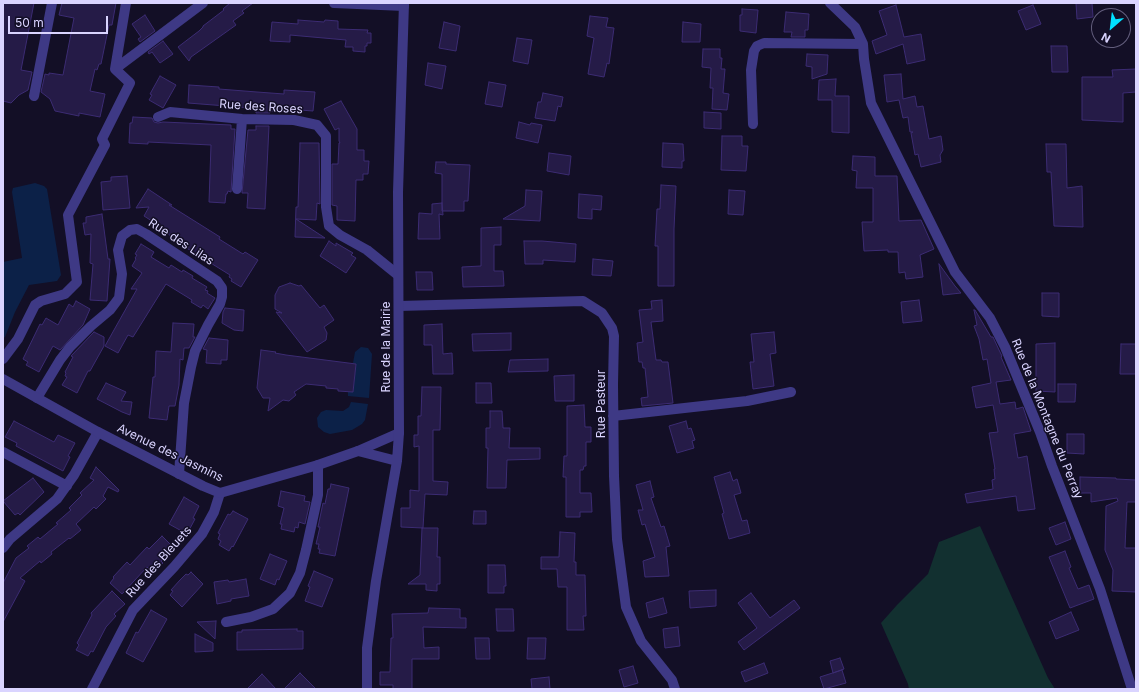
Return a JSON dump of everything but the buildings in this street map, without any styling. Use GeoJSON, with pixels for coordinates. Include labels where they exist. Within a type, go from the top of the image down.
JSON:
{"type":"FeatureCollection","features":[{"type":"Feature","properties":{"kind":"street"},"geometry":{"type":"LineString","coordinates":[[34,96],[52,3]]}},
{"type":"Feature","properties":{"kind":"street"},"geometry":{"type":"LineString","coordinates":[[115,69],[126,3]]}},
{"type":"Feature","properties":{"kind":"street"},"geometry":{"type":"LineString","coordinates":[[115,69],[203,3]]}},
{"type":"Feature","properties":{"kind":"street"},"geometry":{"type":"LineString","coordinates":[[334,3],[404,4]]}},
{"type":"Feature","properties":{"kind":"street","name":"Rue de la Montagne du Perray"},"geometry":{"type":"LineString","coordinates":[[830,3],[855,27],[863,44],[871,103],[955,272],[990,318],[1005,347],[1040,432],[1100,589],[1132,689]]}},
{"type":"Feature","properties":{"kind":"street","name":"Rue de la Mairie"},"geometry":{"type":"LineString","coordinates":[[367,689],[368,648],[376,581],[398,461],[398,192],[404,4]]}},
{"type":"Feature","properties":{"kind":"street"},"geometry":{"type":"LineString","coordinates":[[753,124],[751,70],[754,51],[757,46],[764,43],[863,44]]}},
{"type":"Feature","properties":{"kind":"street"},"geometry":{"type":"LineString","coordinates":[[3,359],[18,339],[35,305],[41,301],[65,294],[77,282],[68,214],[105,145],[102,139],[130,83],[115,69]]}},
{"type":"Feature","properties":{"kind":"street","name":"Rue des Roses"},"geometry":{"type":"LineString","coordinates":[[158,117],[170,112],[242,119],[294,120],[317,125],[326,136],[326,207],[329,226],[340,235],[367,250],[398,275]]}},
{"type":"Feature","properties":{"kind":"street"},"geometry":{"type":"LineString","coordinates":[[237,189],[242,119]]}},
{"type":"Feature","properties":{"kind":"street","name":"Rue des Lilas"},"geometry":{"type":"LineString","coordinates":[[37,398],[60,360],[70,347],[110,310],[119,298],[122,274],[118,250],[122,236],[130,230],[137,229],[217,281],[222,288],[220,304],[195,352],[191,367],[184,403],[179,474]]}},
{"type":"Feature","properties":{"kind":"street","name":"Rue Pasteur"},"geometry":{"type":"LineString","coordinates":[[399,306],[583,301],[602,313],[612,328],[614,336],[613,416],[617,538],[626,607],[641,641],[672,680],[675,689]]}},
{"type":"Feature","properties":{"kind":"street","name":"Avenue des Jasmins"},"geometry":{"type":"LineString","coordinates":[[3,379],[98,432],[220,494],[318,465],[358,451],[399,433]]}},
{"type":"Feature","properties":{"kind":"street"},"geometry":{"type":"LineString","coordinates":[[613,416],[747,402],[791,392]]}},
{"type":"Feature","properties":{"kind":"street"},"geometry":{"type":"LineString","coordinates":[[3,548],[10,540],[57,500],[67,486],[98,432]]}},
{"type":"Feature","properties":{"kind":"street"},"geometry":{"type":"LineString","coordinates":[[358,451],[398,461]]}},
{"type":"Feature","properties":{"kind":"street"},"geometry":{"type":"LineString","coordinates":[[3,452],[67,486]]}},
{"type":"Feature","properties":{"kind":"street"},"geometry":{"type":"LineString","coordinates":[[226,622],[251,618],[273,609],[290,593],[300,573],[306,550],[318,495],[318,465]]}},
{"type":"Feature","properties":{"kind":"street","name":"Rue des Bleuets"},"geometry":{"type":"LineString","coordinates":[[92,689],[133,610],[174,567],[202,534],[214,512],[220,494]]}},
{"type":"Feature","properties":{"kind":"green space"},"geometry":{"type":"Polygon","coordinates":[[[980,526],[1048,678],[1055,689],[909,689],[881,623],[928,574],[939,542],[980,526]]]}},
{"type":"Feature","properties":{"kind":"water"},"geometry":{"type":"Polygon","coordinates":[[[35,183],[44,186],[47,189],[61,275],[57,281],[29,285],[15,312],[5,337],[3,338],[3,262],[22,258],[12,192],[13,188],[35,183]]]}},
{"type":"Feature","properties":{"kind":"water"},"geometry":{"type":"Polygon","coordinates":[[[361,347],[368,348],[372,354],[369,398],[348,396],[348,392],[353,392],[356,364],[353,363],[355,352],[361,347]]]}},
{"type":"Feature","properties":{"kind":"water"},"geometry":{"type":"Polygon","coordinates":[[[351,402],[368,404],[365,420],[362,424],[352,430],[330,434],[324,432],[318,427],[317,418],[321,412],[326,410],[343,411],[349,407],[351,402]]]}}]}
